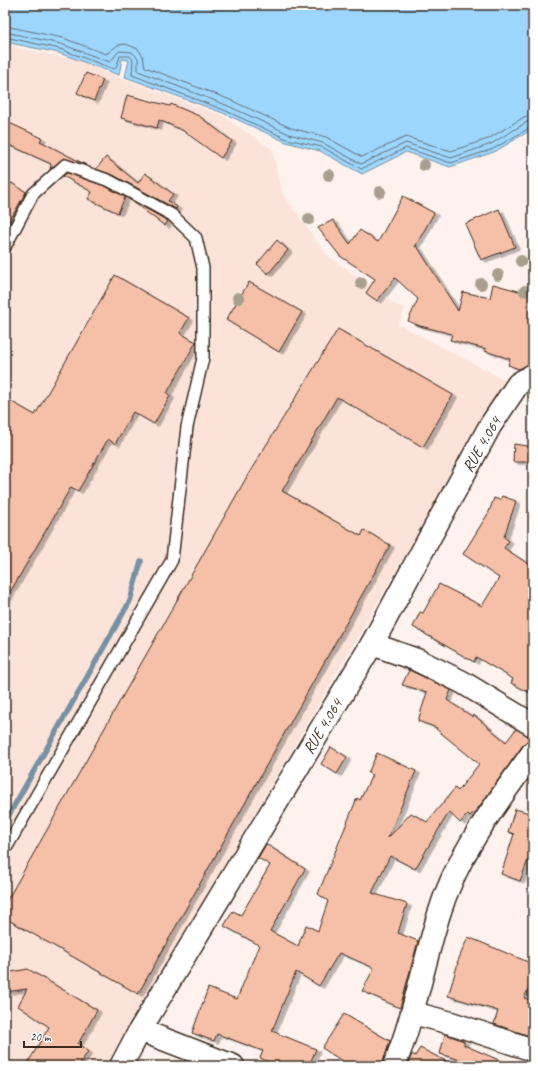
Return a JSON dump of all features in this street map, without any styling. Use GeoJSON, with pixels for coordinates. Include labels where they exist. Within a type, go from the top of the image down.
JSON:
{"type":"FeatureCollection","features":[{"type":"Feature","properties":{"kind":"street","name":"RUE 4.064"},"geometry":{"type":"LineString","coordinates":[[121,1066],[140,1030],[372,644],[490,426],[525,380]]}},
{"type":"Feature","properties":{"kind":"street"},"geometry":{"type":"LineString","coordinates":[[372,644],[417,660],[462,682],[533,725]]}},
{"type":"Feature","properties":{"kind":"street"},"geometry":{"type":"LineString","coordinates":[[394,1066],[413,1013],[439,914],[460,862],[533,752]]}},
{"type":"Feature","properties":{"kind":"street"},"geometry":{"type":"LineString","coordinates":[[413,1013],[451,1023],[533,1050]]}},
{"type":"Feature","properties":{"kind":"street"},"geometry":{"type":"LineString","coordinates":[[140,1030],[233,1066]]}},
{"type":"Feature","properties":{"kind":"lane"},"geometry":{"type":"LineString","coordinates":[[5,247],[33,194],[65,165],[110,182],[172,215],[196,238],[203,268],[203,358],[187,427],[172,560],[5,850]]}},
{"type":"Feature","properties":{"kind":"shaded area"},"geometry":{"type":"Polygon","coordinates":[[[7,45],[84,62],[107,73],[221,115],[272,149],[282,193],[326,254],[394,304],[405,308],[398,324],[507,381],[109,1066],[5,1066],[5,52],[7,45]]]}},
{"type":"Feature","properties":{"kind":"water"},"geometry":{"type":"Polygon","coordinates":[[[5,5],[533,5],[533,129],[494,152],[450,167],[406,152],[362,174],[320,151],[286,142],[223,113],[125,77],[129,60],[122,59],[119,75],[59,53],[5,42],[5,5]]]}},
{"type":"Feature","properties":{"kind":"building"},"geometry":{"type":"Polygon","coordinates":[[[86,73],[103,80],[94,101],[77,93],[86,73]]]}},
{"type":"Feature","properties":{"kind":"building"},"geometry":{"type":"Polygon","coordinates":[[[127,95],[170,106],[171,104],[199,116],[232,141],[221,158],[182,130],[159,120],[157,128],[121,118],[127,95]]]}},
{"type":"Feature","properties":{"kind":"building"},"geometry":{"type":"Polygon","coordinates":[[[5,121],[42,138],[40,141],[86,165],[64,158],[50,169],[51,164],[5,143],[5,121]]]}},
{"type":"Feature","properties":{"kind":"building"},"geometry":{"type":"Polygon","coordinates":[[[106,157],[138,183],[145,173],[173,194],[168,201],[177,207],[176,209],[113,175],[96,169],[106,157]]]}},
{"type":"Feature","properties":{"kind":"building"},"geometry":{"type":"Polygon","coordinates":[[[67,173],[107,187],[125,197],[118,213],[88,199],[92,192],[63,176],[67,173]]]}},
{"type":"Feature","properties":{"kind":"building"},"geometry":{"type":"Polygon","coordinates":[[[5,179],[26,192],[5,229],[5,179]]]}},
{"type":"Feature","properties":{"kind":"building"},"geometry":{"type":"Polygon","coordinates":[[[403,196],[434,213],[415,247],[417,246],[458,311],[463,292],[490,298],[493,284],[533,295],[533,330],[529,352],[533,352],[533,363],[519,369],[508,365],[510,359],[485,351],[486,349],[450,340],[452,334],[420,326],[408,321],[418,299],[395,278],[377,301],[366,293],[375,279],[340,256],[318,228],[333,220],[350,244],[360,230],[378,242],[403,196]]]}},
{"type":"Feature","properties":{"kind":"building"},"geometry":{"type":"Polygon","coordinates":[[[129,199],[168,221],[165,226],[129,199]]]}},
{"type":"Feature","properties":{"kind":"building"},"geometry":{"type":"Polygon","coordinates":[[[499,209],[515,247],[481,260],[465,224],[499,209]]]}},
{"type":"Feature","properties":{"kind":"building"},"geometry":{"type":"Polygon","coordinates":[[[277,240],[288,250],[268,274],[257,264],[277,240]]]}},
{"type":"Feature","properties":{"kind":"building"},"geometry":{"type":"Polygon","coordinates":[[[115,275],[189,318],[180,333],[196,342],[167,393],[170,396],[154,424],[133,412],[115,444],[108,439],[78,491],[71,487],[5,601],[5,398],[35,415],[115,275]]]}},
{"type":"Feature","properties":{"kind":"building"},"geometry":{"type":"Polygon","coordinates":[[[249,282],[302,312],[279,352],[226,320],[249,282]]]}},
{"type":"Feature","properties":{"kind":"building"},"geometry":{"type":"Polygon","coordinates":[[[338,329],[453,395],[423,447],[337,397],[282,491],[361,536],[364,530],[390,545],[138,994],[5,918],[5,904],[249,473],[338,329]]]}},
{"type":"Feature","properties":{"kind":"building"},"geometry":{"type":"Polygon","coordinates":[[[514,444],[533,447],[533,462],[513,462],[514,444]]]}},
{"type":"Feature","properties":{"kind":"building"},"geometry":{"type":"Polygon","coordinates":[[[502,496],[516,501],[504,537],[509,541],[504,548],[533,567],[533,683],[528,692],[511,683],[513,679],[476,657],[474,662],[413,627],[420,612],[423,613],[439,584],[482,606],[499,578],[463,554],[489,512],[494,498],[500,500],[502,496]]]}},
{"type":"Feature","properties":{"kind":"building"},"geometry":{"type":"Polygon","coordinates":[[[409,670],[451,690],[447,700],[473,717],[474,715],[506,742],[516,729],[533,737],[533,740],[527,741],[523,745],[479,807],[470,816],[468,814],[460,823],[449,812],[415,869],[390,856],[372,893],[407,904],[398,933],[418,941],[400,1008],[362,991],[374,968],[339,953],[319,986],[296,972],[272,1031],[316,1049],[309,1066],[267,1066],[269,1062],[260,1058],[263,1051],[217,1034],[214,1041],[192,1033],[208,988],[237,999],[259,945],[224,926],[233,911],[241,915],[270,865],[258,858],[266,844],[305,869],[270,931],[298,946],[306,925],[318,931],[328,901],[318,894],[357,798],[360,800],[372,775],[368,773],[377,753],[416,771],[388,838],[411,813],[427,822],[455,788],[458,791],[479,764],[436,729],[437,728],[418,721],[427,692],[402,685],[409,670]]]}},
{"type":"Feature","properties":{"kind":"building"},"geometry":{"type":"Polygon","coordinates":[[[331,747],[347,757],[337,774],[321,764],[331,747]]]}},
{"type":"Feature","properties":{"kind":"building"},"geometry":{"type":"Polygon","coordinates":[[[515,809],[533,814],[533,862],[528,860],[520,881],[501,874],[514,834],[508,832],[515,809]]]}},
{"type":"Feature","properties":{"kind":"building"},"geometry":{"type":"Polygon","coordinates":[[[468,937],[533,964],[533,979],[524,998],[533,1001],[533,1037],[494,1024],[498,1011],[448,996],[457,963],[468,937]]]}},
{"type":"Feature","properties":{"kind":"building"},"geometry":{"type":"Polygon","coordinates":[[[28,969],[97,1010],[78,1044],[88,1051],[79,1066],[26,1066],[49,1027],[18,1006],[27,989],[5,992],[5,973],[28,969]]]}},
{"type":"Feature","properties":{"kind":"building"},"geometry":{"type":"Polygon","coordinates":[[[344,1014],[390,1041],[382,1066],[350,1066],[322,1048],[344,1014]]]}},
{"type":"Feature","properties":{"kind":"building"},"geometry":{"type":"Polygon","coordinates":[[[445,1034],[464,1041],[464,1045],[506,1063],[505,1066],[481,1066],[440,1054],[445,1034]]]}},
{"type":"Feature","properties":{"kind":"building"},"geometry":{"type":"Polygon","coordinates":[[[420,1048],[456,1066],[407,1066],[412,1054],[415,1056],[420,1048]]]}},
{"type":"Feature","properties":{"kind":"waterway"},"geometry":{"type":"LineString","coordinates":[[5,822],[130,601],[141,561]]}}]}
